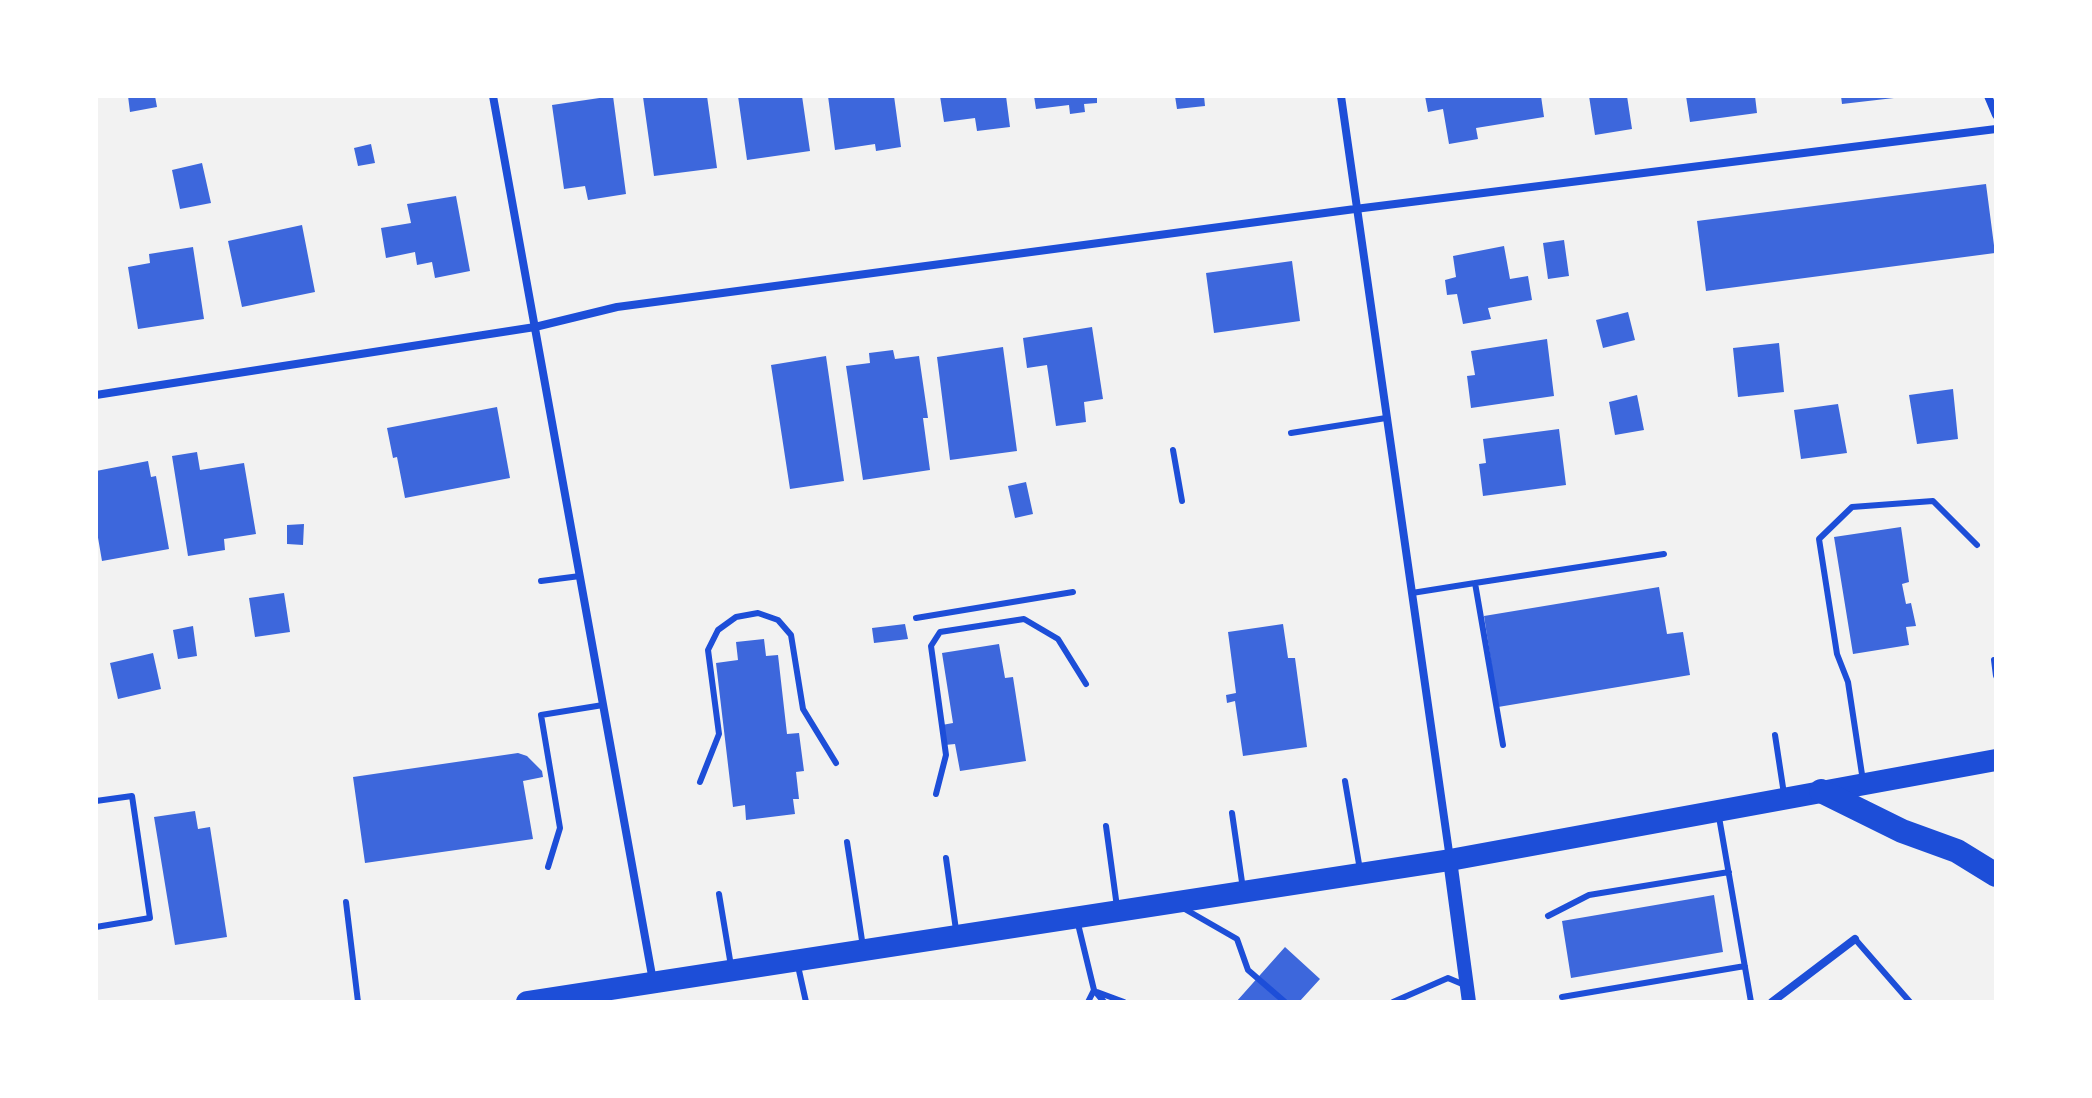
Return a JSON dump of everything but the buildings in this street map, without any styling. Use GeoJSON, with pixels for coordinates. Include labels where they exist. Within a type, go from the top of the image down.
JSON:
{"type":"FeatureCollection","features":[{"type":"Feature","properties":{"kind":"highway"},"geometry":{"type":"LineString","coordinates":[[527,1002],[560,1000],[1450,860],[1996,760]]}},
{"type":"Feature","properties":{"kind":"highway"},"geometry":{"type":"LineString","coordinates":[[1821,791],[1902,831],[1957,851],[1996,875]]}},
{"type":"Feature","properties":{"kind":"street"},"geometry":{"type":"LineString","coordinates":[[493,96],[654,983]]}},
{"type":"Feature","properties":{"kind":"street"},"geometry":{"type":"LineString","coordinates":[[1341,96],[1469,1002]]}},
{"type":"Feature","properties":{"kind":"street"},"geometry":{"type":"LineString","coordinates":[[1988,96],[1996,115]]}},
{"type":"Feature","properties":{"kind":"street"},"geometry":{"type":"LineString","coordinates":[[96,395],[535,327],[617,307],[1355,209],[1996,129]]}},
{"type":"Feature","properties":{"kind":"street"},"geometry":{"type":"LineString","coordinates":[[1772,1002],[1855,939]]}},
{"type":"Feature","properties":{"kind":"lane"},"geometry":{"type":"LineString","coordinates":[[1291,433],[1386,418]]}},
{"type":"Feature","properties":{"kind":"lane"},"geometry":{"type":"LineString","coordinates":[[1173,450],[1182,501]]}},
{"type":"Feature","properties":{"kind":"lane"},"geometry":{"type":"LineString","coordinates":[[1864,784],[1848,682],[1837,654],[1819,539],[1852,507],[1933,501],[1977,545]]}},
{"type":"Feature","properties":{"kind":"lane"},"geometry":{"type":"LineString","coordinates":[[1412,593],[1664,554]]}},
{"type":"Feature","properties":{"kind":"lane"},"geometry":{"type":"LineString","coordinates":[[541,581],[580,576]]}},
{"type":"Feature","properties":{"kind":"lane"},"geometry":{"type":"LineString","coordinates":[[1475,583],[1503,745]]}},
{"type":"Feature","properties":{"kind":"lane"},"geometry":{"type":"LineString","coordinates":[[916,618],[1073,592]]}},
{"type":"Feature","properties":{"kind":"lane"},"geometry":{"type":"LineString","coordinates":[[700,782],[719,734],[708,650],[718,630],[736,617],[758,613],[778,620],[791,635],[803,709],[836,763]]}},
{"type":"Feature","properties":{"kind":"lane"},"geometry":{"type":"LineString","coordinates":[[936,794],[946,755],[931,646],[940,632],[1024,619],[1058,639],[1086,684]]}},
{"type":"Feature","properties":{"kind":"lane"},"geometry":{"type":"LineString","coordinates":[[1994,660],[1996,676]]}},
{"type":"Feature","properties":{"kind":"lane"},"geometry":{"type":"LineString","coordinates":[[548,867],[560,828],[541,715],[603,705]]}},
{"type":"Feature","properties":{"kind":"lane"},"geometry":{"type":"LineString","coordinates":[[1775,735],[1785,798]]}},
{"type":"Feature","properties":{"kind":"lane"},"geometry":{"type":"LineString","coordinates":[[1345,781],[1361,874]]}},
{"type":"Feature","properties":{"kind":"lane"},"geometry":{"type":"LineString","coordinates":[[96,801],[132,796],[150,918],[96,927]]}},
{"type":"Feature","properties":{"kind":"lane"},"geometry":{"type":"LineString","coordinates":[[1718,810],[1751,1002]]}},
{"type":"Feature","properties":{"kind":"lane"},"geometry":{"type":"LineString","coordinates":[[1232,813],[1243,892]]}},
{"type":"Feature","properties":{"kind":"lane"},"geometry":{"type":"LineString","coordinates":[[1106,826],[1117,911]]}},
{"type":"Feature","properties":{"kind":"lane"},"geometry":{"type":"LineString","coordinates":[[847,842],[864,951]]}},
{"type":"Feature","properties":{"kind":"lane"},"geometry":{"type":"LineString","coordinates":[[946,858],[957,936]]}},
{"type":"Feature","properties":{"kind":"lane"},"geometry":{"type":"LineString","coordinates":[[1548,916],[1589,895],[1729,872]]}},
{"type":"Feature","properties":{"kind":"lane"},"geometry":{"type":"LineString","coordinates":[[719,894],[732,971]]}},
{"type":"Feature","properties":{"kind":"lane"},"geometry":{"type":"LineString","coordinates":[[346,902],[358,1002]]}},
{"type":"Feature","properties":{"kind":"lane"},"geometry":{"type":"LineString","coordinates":[[1173,902],[1237,939],[1248,970],[1285,1002]]}},
{"type":"Feature","properties":{"kind":"lane"},"geometry":{"type":"LineString","coordinates":[[1076,918],[1094,990],[1104,1002]]}},
{"type":"Feature","properties":{"kind":"lane"},"geometry":{"type":"LineString","coordinates":[[1855,939],[1910,1002]]}},
{"type":"Feature","properties":{"kind":"lane"},"geometry":{"type":"LineString","coordinates":[[797,961],[806,1002]]}},
{"type":"Feature","properties":{"kind":"lane"},"geometry":{"type":"LineString","coordinates":[[1562,997],[1745,966]]}},
{"type":"Feature","properties":{"kind":"lane"},"geometry":{"type":"LineString","coordinates":[[1393,1002],[1448,978],[1467,986]]}},
{"type":"Feature","properties":{"kind":"lane"},"geometry":{"type":"LineString","coordinates":[[1088,1002],[1094,990]]}},
{"type":"Feature","properties":{"kind":"lane"},"geometry":{"type":"LineString","coordinates":[[1094,990],[1124,1002]]}}]}
